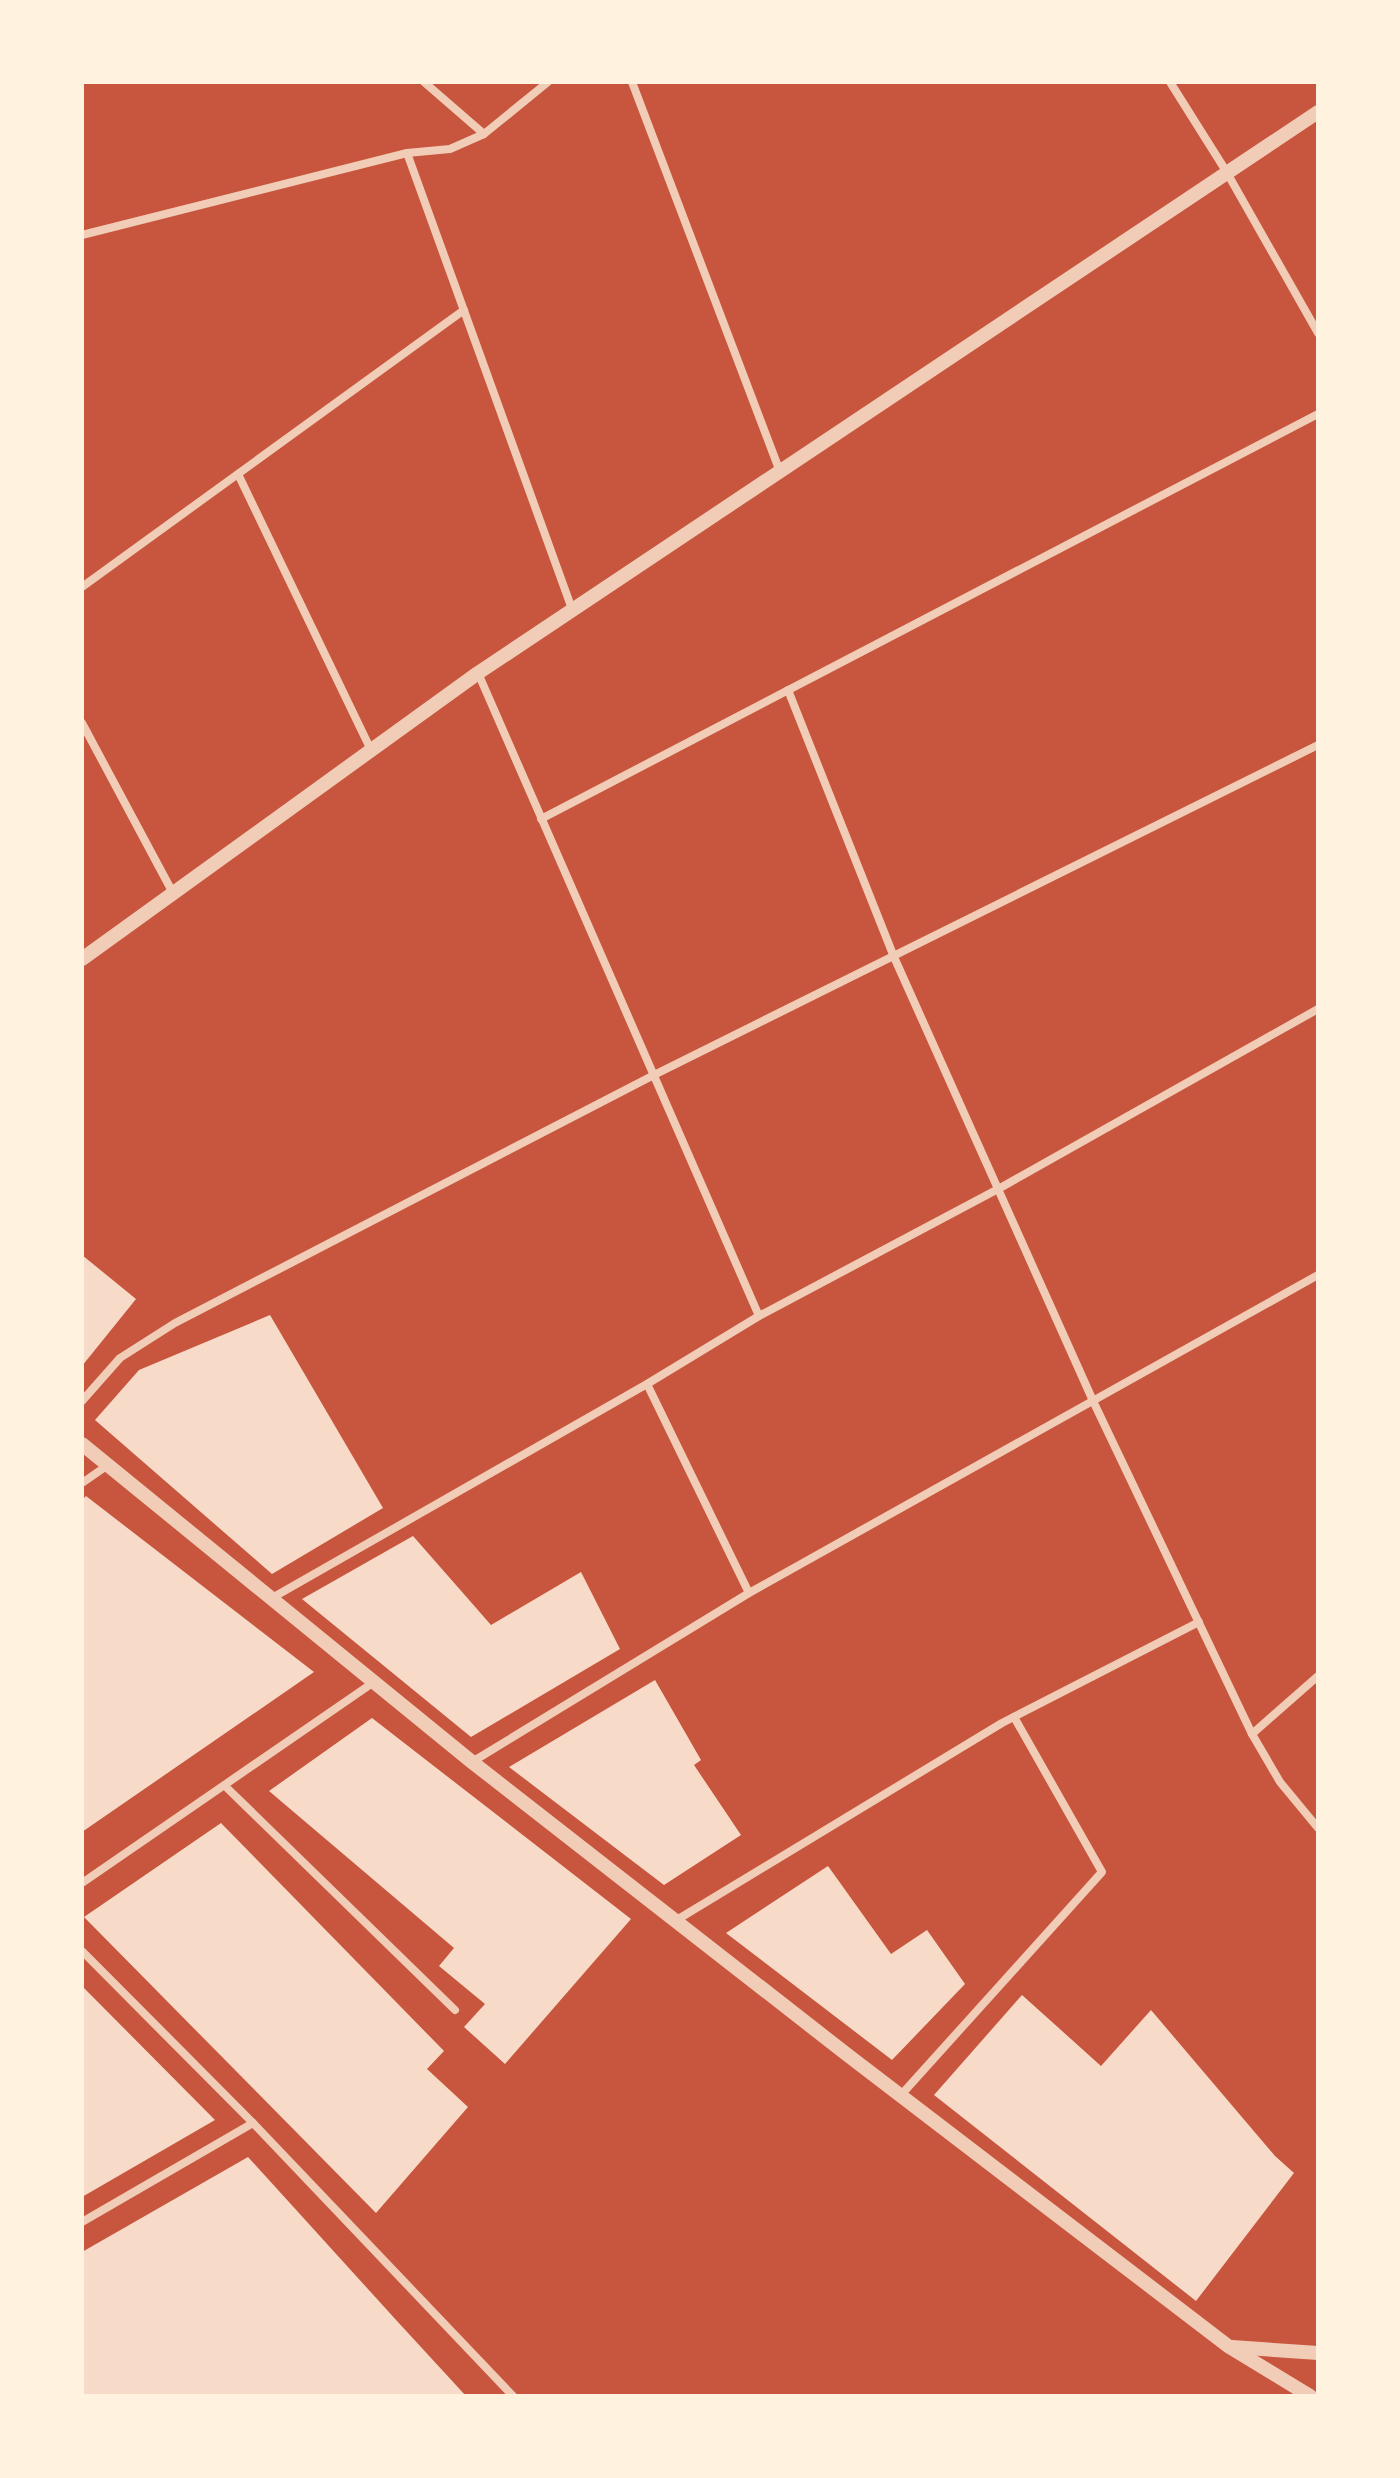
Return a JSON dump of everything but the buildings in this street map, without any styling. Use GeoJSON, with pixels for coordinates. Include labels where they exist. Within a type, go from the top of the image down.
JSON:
{"type":"FeatureCollection","features":[{"type":"Feature","properties":{"kind":"street"},"geometry":{"type":"LineString","coordinates":[[424,82],[484,134]]}},
{"type":"Feature","properties":{"kind":"street"},"geometry":{"type":"LineString","coordinates":[[82,235],[407,153],[450,149],[484,134],[548,82]]}},
{"type":"Feature","properties":{"kind":"street"},"geometry":{"type":"LineString","coordinates":[[632,82],[779,469]]}},
{"type":"Feature","properties":{"kind":"street"},"geometry":{"type":"LineString","coordinates":[[1170,82],[1226,171],[1318,333]]}},
{"type":"Feature","properties":{"kind":"street"},"geometry":{"type":"LineString","coordinates":[[82,959],[478,673],[779,469],[1318,112]]}},
{"type":"Feature","properties":{"kind":"street"},"geometry":{"type":"LineString","coordinates":[[407,153],[572,609]]}},
{"type":"Feature","properties":{"kind":"street"},"geometry":{"type":"LineString","coordinates":[[82,587],[464,310]]}},
{"type":"Feature","properties":{"kind":"street"},"geometry":{"type":"LineString","coordinates":[[541,819],[1318,414]]}},
{"type":"Feature","properties":{"kind":"street"},"geometry":{"type":"LineString","coordinates":[[238,474],[371,750]]}},
{"type":"Feature","properties":{"kind":"street"},"geometry":{"type":"LineString","coordinates":[[478,673],[759,1316]]}},
{"type":"Feature","properties":{"kind":"street"},"geometry":{"type":"LineString","coordinates":[[788,690],[894,957],[1094,1403],[1252,1734],[1280,1782],[1318,1828]]}},
{"type":"Feature","properties":{"kind":"street"},"geometry":{"type":"LineString","coordinates":[[82,723],[173,893]]}},
{"type":"Feature","properties":{"kind":"street"},"geometry":{"type":"LineString","coordinates":[[82,1401],[120,1358],[175,1323],[654,1075],[1318,745]]}},
{"type":"Feature","properties":{"kind":"street"},"geometry":{"type":"LineString","coordinates":[[272,1598],[647,1384],[759,1316],[1000,1188],[1318,1009]]}},
{"type":"Feature","properties":{"kind":"street"},"geometry":{"type":"LineString","coordinates":[[472,1762],[749,1593],[1094,1403],[1318,1275]]}},
{"type":"Feature","properties":{"kind":"street"},"geometry":{"type":"LineString","coordinates":[[647,1384],[749,1593]]}},
{"type":"Feature","properties":{"kind":"street"},"geometry":{"type":"LineString","coordinates":[[82,1444],[472,1762],[675,1921],[1228,2346],[1310,2396]]}},
{"type":"Feature","properties":{"kind":"street"},"geometry":{"type":"LineString","coordinates":[[82,1483],[108,1465]]}},
{"type":"Feature","properties":{"kind":"street"},"geometry":{"type":"LineString","coordinates":[[675,1921],[1014,1717],[1199,1622]]}},
{"type":"Feature","properties":{"kind":"street"},"geometry":{"type":"LineString","coordinates":[[1252,1734],[1318,1676]]}},
{"type":"Feature","properties":{"kind":"street"},"geometry":{"type":"LineString","coordinates":[[82,1883],[374,1682]]}},
{"type":"Feature","properties":{"kind":"street"},"geometry":{"type":"LineString","coordinates":[[901,2095],[1102,1872],[1014,1717]]}},
{"type":"Feature","properties":{"kind":"street"},"geometry":{"type":"LineString","coordinates":[[225,1786],[455,2010]]}},
{"type":"Feature","properties":{"kind":"street"},"geometry":{"type":"LineString","coordinates":[[82,1951],[253,2123],[513,2396]]}},
{"type":"Feature","properties":{"kind":"street"},"geometry":{"type":"LineString","coordinates":[[82,2222],[253,2123]]}},
{"type":"Feature","properties":{"kind":"street"},"geometry":{"type":"LineString","coordinates":[[1228,2346],[1318,2353]]}}]}
